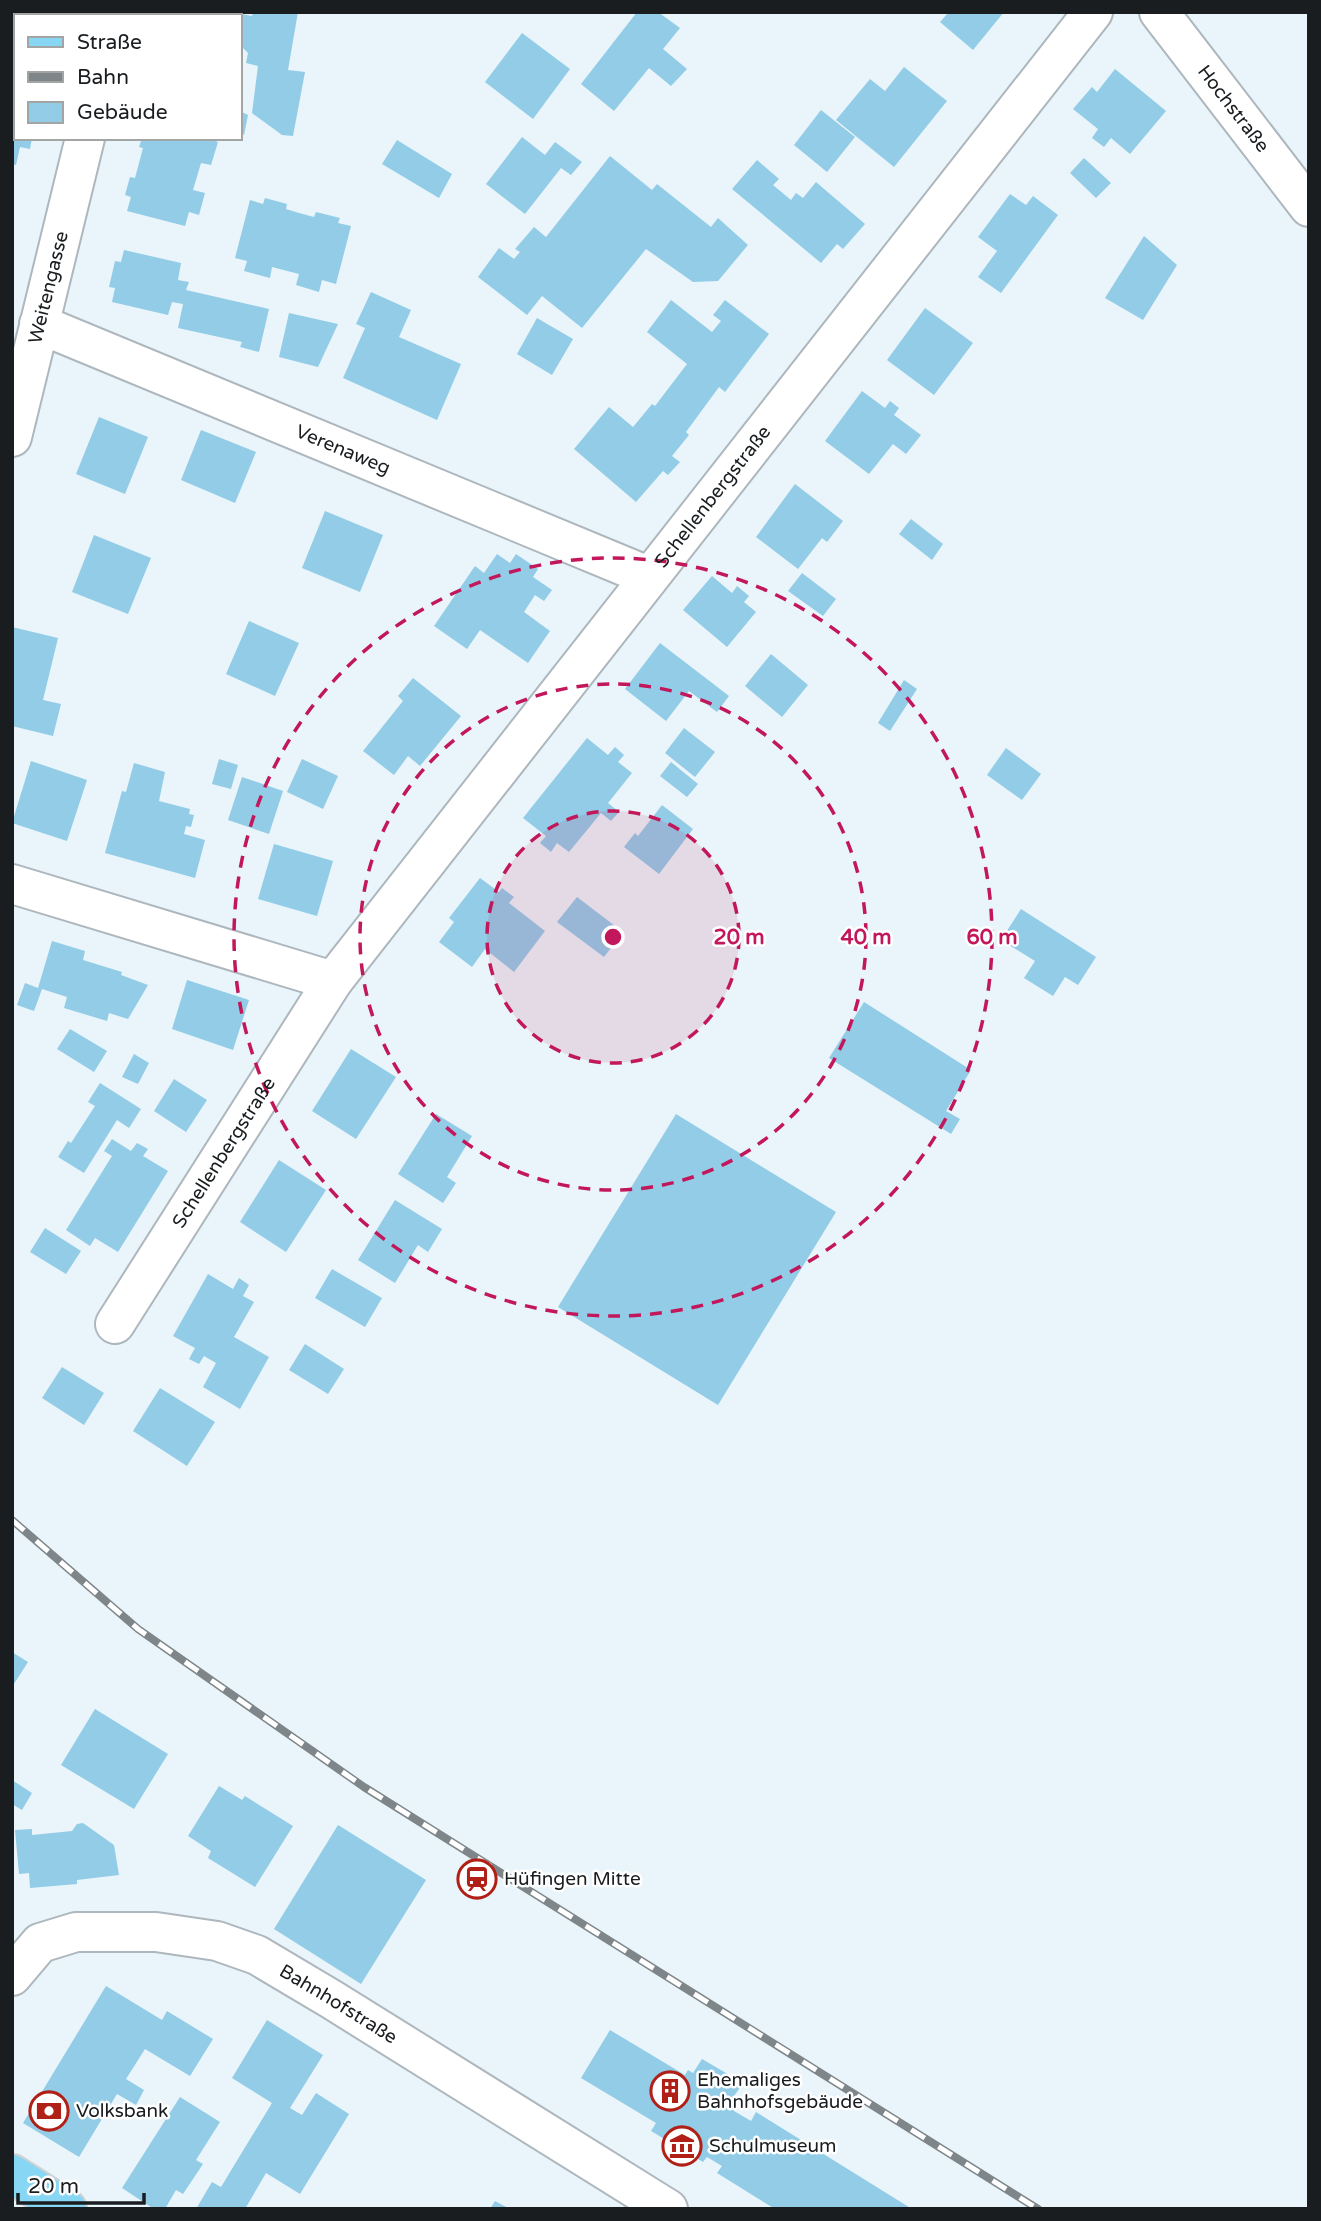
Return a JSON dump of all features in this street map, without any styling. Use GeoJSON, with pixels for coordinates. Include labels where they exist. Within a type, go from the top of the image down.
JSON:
{"type":"FeatureCollection","features":[{"type":"Feature","properties":{"kind":"main road"},"geometry":{"type":"LineString","coordinates":[[12,2174],[67,2209]]}},
{"type":"Feature","properties":{"kind":"street","name":"Schellenbergstraße"},"geometry":{"type":"LineString","coordinates":[[115,1324],[333,981],[1093,12]]}},
{"type":"Feature","properties":{"kind":"street","name":"Hochstraße"},"geometry":{"type":"LineString","coordinates":[[1159,12],[1309,207]]}},
{"type":"Feature","properties":{"kind":"street","name":"Weitengasse"},"geometry":{"type":"LineString","coordinates":[[15,413],[85,140]]}},
{"type":"Feature","properties":{"kind":"street","name":"Verenaweg"},"geometry":{"type":"LineString","coordinates":[[39,324],[648,576]]}},
{"type":"Feature","properties":{"kind":"street"},"geometry":{"type":"LineString","coordinates":[[12,884],[333,981]]}},
{"type":"Feature","properties":{"kind":"street","name":"Bahnhofstraße"},"geometry":{"type":"LineString","coordinates":[[12,1976],[40,1942],[76,1932],[156,1932],[217,1941],[257,1955],[650,2204]]}},
{"type":"Feature","properties":{"kind":"building"},"geometry":{"type":"Polygon","coordinates":[[[12,12],[48,12],[14,14],[12,56],[12,12]]]}},
{"type":"Feature","properties":{"kind":"building"},"geometry":{"type":"Polygon","coordinates":[[[231,12],[242,14],[166,14],[231,12]]]}},
{"type":"Feature","properties":{"kind":"building"},"geometry":{"type":"Polygon","coordinates":[[[253,12],[298,12],[288,70],[305,72],[293,136],[282,135],[252,113],[258,66],[246,63],[248,53],[242,47],[242,14],[252,16],[253,12]]]}},
{"type":"Feature","properties":{"kind":"building"},"geometry":{"type":"Polygon","coordinates":[[[637,12],[658,12],[680,28],[663,49],[687,69],[671,86],[649,68],[614,111],[581,84],[637,12]]]}},
{"type":"Feature","properties":{"kind":"building"},"geometry":{"type":"Polygon","coordinates":[[[949,12],[1004,12],[973,50],[940,22],[949,12]]]}},
{"type":"Feature","properties":{"kind":"building"},"geometry":{"type":"Polygon","coordinates":[[[522,33],[570,69],[533,119],[485,82],[522,33]]]}},
{"type":"Feature","properties":{"kind":"building"},"geometry":{"type":"Polygon","coordinates":[[[904,67],[947,101],[894,167],[836,120],[870,79],[885,91],[904,67]]]}},
{"type":"Feature","properties":{"kind":"building"},"geometry":{"type":"Polygon","coordinates":[[[1115,69],[1166,111],[1130,154],[1111,138],[1104,147],[1092,138],[1098,129],[1073,109],[1092,87],[1097,92],[1115,69]]]}},
{"type":"Feature","properties":{"kind":"building"},"geometry":{"type":"Polygon","coordinates":[[[12,108],[14,140],[32,140],[30,149],[20,147],[16,165],[12,164],[12,108]]]}},
{"type":"Feature","properties":{"kind":"building"},"geometry":{"type":"Polygon","coordinates":[[[821,110],[855,137],[827,172],[794,145],[821,110]]]}},
{"type":"Feature","properties":{"kind":"building"},"geometry":{"type":"Polygon","coordinates":[[[242,112],[248,115],[244,135],[242,134],[242,112]]]}},
{"type":"Feature","properties":{"kind":"building"},"geometry":{"type":"Polygon","coordinates":[[[522,137],[545,155],[555,142],[582,162],[571,175],[561,168],[525,214],[486,184],[522,137]]]}},
{"type":"Feature","properties":{"kind":"building"},"geometry":{"type":"Polygon","coordinates":[[[141,140],[218,142],[211,165],[201,163],[193,190],[205,193],[199,215],[189,212],[185,226],[127,211],[131,197],[125,195],[130,177],[135,178],[143,148],[139,147],[141,140]]]}},
{"type":"Feature","properties":{"kind":"building"},"geometry":{"type":"Polygon","coordinates":[[[397,140],[452,174],[439,198],[382,164],[397,140]]]}},
{"type":"Feature","properties":{"kind":"building"},"geometry":{"type":"Polygon","coordinates":[[[610,156],[652,190],[657,184],[711,227],[718,218],[748,245],[718,281],[693,282],[646,249],[582,328],[542,296],[527,315],[478,277],[499,248],[514,259],[520,252],[515,249],[534,227],[546,237],[610,156]]]}},
{"type":"Feature","properties":{"kind":"building"},"geometry":{"type":"Polygon","coordinates":[[[1084,158],[1111,183],[1096,198],[1070,173],[1084,158]]]}},
{"type":"Feature","properties":{"kind":"building"},"geometry":{"type":"Polygon","coordinates":[[[757,160],[779,179],[773,185],[791,200],[796,193],[803,198],[816,182],[865,224],[843,249],[837,244],[821,263],[732,189],[757,160]]]}},
{"type":"Feature","properties":{"kind":"building"},"geometry":{"type":"Polygon","coordinates":[[[1010,194],[1026,205],[1033,196],[1058,215],[1001,293],[978,277],[997,251],[978,237],[1010,194]]]}},
{"type":"Feature","properties":{"kind":"building"},"geometry":{"type":"Polygon","coordinates":[[[265,198],[287,204],[286,209],[314,217],[316,212],[340,218],[338,223],[351,226],[336,284],[322,280],[319,292],[296,285],[299,274],[272,267],[270,278],[244,271],[247,261],[235,258],[250,200],[263,204],[265,198]]]}},
{"type":"Feature","properties":{"kind":"building"},"geometry":{"type":"Polygon","coordinates":[[[1144,236],[1177,265],[1143,320],[1105,298],[1144,236]]]}},
{"type":"Feature","properties":{"kind":"building"},"geometry":{"type":"Polygon","coordinates":[[[124,250],[181,263],[178,280],[189,282],[186,290],[269,309],[259,352],[240,347],[242,342],[178,328],[183,304],[172,302],[168,315],[112,302],[115,288],[109,287],[115,261],[121,262],[124,250]]]}},
{"type":"Feature","properties":{"kind":"building"},"geometry":{"type":"Polygon","coordinates":[[[371,292],[411,310],[399,337],[461,364],[437,420],[343,378],[365,328],[356,324],[371,292]]]}},
{"type":"Feature","properties":{"kind":"building"},"geometry":{"type":"Polygon","coordinates":[[[671,300],[712,332],[721,321],[713,315],[725,300],[769,334],[725,392],[719,387],[686,432],[689,435],[672,456],[680,462],[668,475],[663,471],[636,502],[574,449],[609,407],[633,427],[652,404],[655,406],[687,364],[647,332],[671,300]]]}},
{"type":"Feature","properties":{"kind":"building"},"geometry":{"type":"Polygon","coordinates":[[[925,308],[973,343],[934,395],[887,360],[925,308]]]}},
{"type":"Feature","properties":{"kind":"building"},"geometry":{"type":"Polygon","coordinates":[[[289,313],[338,324],[318,367],[279,357],[289,313]]]}},
{"type":"Feature","properties":{"kind":"building"},"geometry":{"type":"Polygon","coordinates":[[[537,318],[573,339],[552,375],[517,354],[537,318]]]}},
{"type":"Feature","properties":{"kind":"building"},"geometry":{"type":"Polygon","coordinates":[[[862,391],[885,408],[890,401],[899,408],[894,415],[921,435],[906,454],[893,444],[869,474],[825,441],[862,391]]]}},
{"type":"Feature","properties":{"kind":"building"},"geometry":{"type":"Polygon","coordinates":[[[99,417],[148,437],[125,494],[76,474],[99,417]]]}},
{"type":"Feature","properties":{"kind":"building"},"geometry":{"type":"Polygon","coordinates":[[[201,430],[256,452],[235,503],[181,480],[201,430]]]}},
{"type":"Feature","properties":{"kind":"building"},"geometry":{"type":"Polygon","coordinates":[[[795,484],[843,521],[827,542],[822,538],[798,569],[756,537],[795,484]]]}},
{"type":"Feature","properties":{"kind":"building"},"geometry":{"type":"Polygon","coordinates":[[[325,511],[383,535],[360,592],[302,568],[325,511]]]}},
{"type":"Feature","properties":{"kind":"building"},"geometry":{"type":"Polygon","coordinates":[[[911,519],[943,544],[932,560],[899,534],[911,519]]]}},
{"type":"Feature","properties":{"kind":"building"},"geometry":{"type":"Polygon","coordinates":[[[94,535],[151,558],[128,614],[72,592],[94,535]]]}},
{"type":"Feature","properties":{"kind":"building"},"geometry":{"type":"Polygon","coordinates":[[[497,554],[510,563],[516,554],[538,569],[533,577],[552,590],[544,601],[535,595],[524,612],[550,631],[528,663],[480,630],[467,649],[434,626],[475,566],[484,573],[497,554]]]}},
{"type":"Feature","properties":{"kind":"building"},"geometry":{"type":"Polygon","coordinates":[[[802,573],[836,599],[823,616],[788,591],[802,573]]]}},
{"type":"Feature","properties":{"kind":"building"},"geometry":{"type":"Polygon","coordinates":[[[712,576],[732,593],[737,586],[749,596],[744,602],[756,612],[727,647],[683,610],[712,576]]]}},
{"type":"Feature","properties":{"kind":"building"},"geometry":{"type":"Polygon","coordinates":[[[249,621],[299,643],[275,696],[226,674],[249,621]]]}},
{"type":"Feature","properties":{"kind":"building"},"geometry":{"type":"Polygon","coordinates":[[[12,627],[58,638],[43,700],[61,704],[53,736],[12,726],[12,627]]]}},
{"type":"Feature","properties":{"kind":"building"},"geometry":{"type":"Polygon","coordinates":[[[660,643],[729,696],[717,712],[689,691],[666,721],[625,689],[660,643]]]}},
{"type":"Feature","properties":{"kind":"building"},"geometry":{"type":"Polygon","coordinates":[[[771,654],[808,685],[782,717],[745,686],[771,654]]]}},
{"type":"Feature","properties":{"kind":"building"},"geometry":{"type":"Polygon","coordinates":[[[413,678],[461,716],[420,766],[408,756],[394,775],[363,751],[403,701],[398,696],[413,678]]]}},
{"type":"Feature","properties":{"kind":"building"},"geometry":{"type":"Polygon","coordinates":[[[904,680],[917,689],[890,731],[878,723],[904,680]]]}},
{"type":"Feature","properties":{"kind":"building"},"geometry":{"type":"Polygon","coordinates":[[[684,728],[715,752],[695,777],[665,753],[684,728]]]}},
{"type":"Feature","properties":{"kind":"building"},"geometry":{"type":"Polygon","coordinates":[[[587,738],[608,755],[615,747],[624,755],[618,762],[632,773],[608,803],[619,812],[611,821],[601,813],[569,852],[557,843],[551,852],[540,843],[546,836],[523,818],[587,738]]]}},
{"type":"Feature","properties":{"kind":"building"},"geometry":{"type":"Polygon","coordinates":[[[1006,748],[1041,774],[1022,800],[987,775],[1006,748]]]}},
{"type":"Feature","properties":{"kind":"building"},"geometry":{"type":"Polygon","coordinates":[[[219,759],[238,765],[231,789],[212,784],[219,759]]]}},
{"type":"Feature","properties":{"kind":"building"},"geometry":{"type":"Polygon","coordinates":[[[302,759],[338,776],[323,809],[287,792],[302,759]]]}},
{"type":"Feature","properties":{"kind":"building"},"geometry":{"type":"Polygon","coordinates":[[[31,761],[87,780],[67,841],[12,823],[31,761]]]}},
{"type":"Feature","properties":{"kind":"building"},"geometry":{"type":"Polygon","coordinates":[[[671,762],[698,784],[687,797],[660,776],[671,762]]]}},
{"type":"Feature","properties":{"kind":"building"},"geometry":{"type":"Polygon","coordinates":[[[134,763],[165,772],[159,801],[190,809],[189,814],[194,815],[191,827],[186,826],[184,834],[205,840],[195,878],[105,853],[122,791],[126,792],[134,763]]]}},
{"type":"Feature","properties":{"kind":"building"},"geometry":{"type":"Polygon","coordinates":[[[242,777],[283,791],[269,834],[228,820],[242,777]]]}},
{"type":"Feature","properties":{"kind":"building"},"geometry":{"type":"Polygon","coordinates":[[[662,805],[693,829],[659,874],[624,847],[635,833],[638,836],[662,805]]]}},
{"type":"Feature","properties":{"kind":"building"},"geometry":{"type":"Polygon","coordinates":[[[274,844],[333,861],[317,916],[258,899],[274,844]]]}},
{"type":"Feature","properties":{"kind":"building"},"geometry":{"type":"Polygon","coordinates":[[[480,878],[499,892],[502,888],[514,897],[509,903],[545,931],[514,972],[485,949],[472,967],[439,942],[454,922],[449,918],[480,878]]]}},
{"type":"Feature","properties":{"kind":"building"},"geometry":{"type":"Polygon","coordinates":[[[577,897],[623,932],[604,957],[557,922],[577,897]]]}},
{"type":"Feature","properties":{"kind":"building"},"geometry":{"type":"Polygon","coordinates":[[[1021,909],[1096,957],[1078,985],[1065,977],[1053,996],[1024,978],[1035,961],[1001,940],[1021,909]]]}},
{"type":"Feature","properties":{"kind":"building"},"geometry":{"type":"Polygon","coordinates":[[[52,941],[85,951],[83,960],[122,972],[121,975],[148,985],[128,1019],[109,1013],[107,1021],[64,1008],[67,997],[42,989],[34,1011],[17,1005],[25,983],[38,988],[52,941]]]}},
{"type":"Feature","properties":{"kind":"building"},"geometry":{"type":"Polygon","coordinates":[[[187,980],[249,1000],[233,1050],[172,1029],[187,980]]]}},
{"type":"Feature","properties":{"kind":"building"},"geometry":{"type":"Polygon","coordinates":[[[864,1002],[971,1070],[946,1111],[960,1119],[951,1134],[829,1058],[864,1002]]]}},
{"type":"Feature","properties":{"kind":"building"},"geometry":{"type":"Polygon","coordinates":[[[70,1029],[107,1051],[94,1072],[57,1049],[70,1029]]]}},
{"type":"Feature","properties":{"kind":"building"},"geometry":{"type":"Polygon","coordinates":[[[351,1049],[396,1077],[356,1139],[312,1111],[351,1049]]]}},
{"type":"Feature","properties":{"kind":"building"},"geometry":{"type":"Polygon","coordinates":[[[134,1054],[149,1063],[138,1084],[122,1077],[134,1054]]]}},
{"type":"Feature","properties":{"kind":"building"},"geometry":{"type":"Polygon","coordinates":[[[174,1079],[207,1100],[186,1132],[154,1111],[174,1079]]]}},
{"type":"Feature","properties":{"kind":"building"},"geometry":{"type":"Polygon","coordinates":[[[100,1083],[141,1109],[129,1128],[117,1120],[84,1173],[58,1157],[68,1141],[71,1143],[95,1106],[88,1102],[100,1083]]]}},
{"type":"Feature","properties":{"kind":"building"},"geometry":{"type":"Polygon","coordinates":[[[436,1114],[472,1136],[447,1177],[456,1183],[443,1203],[398,1174],[436,1114]]]}},
{"type":"Feature","properties":{"kind":"building"},"geometry":{"type":"Polygon","coordinates":[[[676,1114],[836,1212],[718,1405],[558,1307],[676,1114]]]}},
{"type":"Feature","properties":{"kind":"building"},"geometry":{"type":"Polygon","coordinates":[[[112,1139],[131,1151],[137,1143],[148,1149],[143,1156],[168,1171],[118,1252],[95,1238],[90,1246],[66,1230],[112,1156],[104,1151],[112,1139]]]}},
{"type":"Feature","properties":{"kind":"building"},"geometry":{"type":"Polygon","coordinates":[[[279,1160],[326,1190],[286,1252],[240,1222],[279,1160]]]}},
{"type":"Feature","properties":{"kind":"building"},"geometry":{"type":"Polygon","coordinates":[[[395,1200],[442,1229],[428,1252],[418,1245],[395,1283],[358,1260],[395,1200]]]}},
{"type":"Feature","properties":{"kind":"building"},"geometry":{"type":"Polygon","coordinates":[[[45,1228],[81,1251],[66,1274],[30,1252],[45,1228]]]}},
{"type":"Feature","properties":{"kind":"building"},"geometry":{"type":"Polygon","coordinates":[[[332,1269],[382,1298],[365,1327],[315,1298],[332,1269]]]}},
{"type":"Feature","properties":{"kind":"building"},"geometry":{"type":"Polygon","coordinates":[[[208,1274],[233,1289],[239,1278],[249,1285],[243,1296],[254,1302],[234,1337],[269,1357],[240,1409],[203,1387],[216,1363],[204,1356],[199,1364],[189,1359],[195,1348],[173,1336],[208,1274]]]}},
{"type":"Feature","properties":{"kind":"building"},"geometry":{"type":"Polygon","coordinates":[[[305,1344],[344,1369],[328,1394],[289,1370],[305,1344]]]}},
{"type":"Feature","properties":{"kind":"building"},"geometry":{"type":"Polygon","coordinates":[[[62,1367],[104,1393],[84,1425],[42,1398],[62,1367]]]}},
{"type":"Feature","properties":{"kind":"building"},"geometry":{"type":"Polygon","coordinates":[[[160,1388],[215,1422],[187,1466],[133,1431],[160,1388]]]}},
{"type":"Feature","properties":{"kind":"building"},"geometry":{"type":"Polygon","coordinates":[[[12,1652],[28,1662],[12,1687],[12,1652]]]}},
{"type":"Feature","properties":{"kind":"building"},"geometry":{"type":"Polygon","coordinates":[[[95,1709],[168,1754],[134,1809],[61,1765],[95,1709]]]}},
{"type":"Feature","properties":{"kind":"building"},"geometry":{"type":"Polygon","coordinates":[[[12,1780],[32,1793],[22,1810],[12,1804],[12,1780]]]}},
{"type":"Feature","properties":{"kind":"building"},"geometry":{"type":"Polygon","coordinates":[[[219,1786],[242,1800],[245,1796],[293,1826],[255,1887],[208,1858],[211,1851],[188,1836],[219,1786]]]}},
{"type":"Feature","properties":{"kind":"building"},"geometry":{"type":"Polygon","coordinates":[[[83,1823],[114,1845],[119,1875],[77,1880],[77,1884],[30,1888],[29,1873],[19,1874],[15,1830],[32,1829],[32,1835],[72,1831],[77,1824],[83,1823]]]}},
{"type":"Feature","properties":{"kind":"building"},"geometry":{"type":"Polygon","coordinates":[[[338,1825],[426,1880],[361,1984],[274,1929],[338,1825]]]}},
{"type":"Feature","properties":{"kind":"building"},"geometry":{"type":"Polygon","coordinates":[[[106,1986],[162,2020],[167,2011],[213,2039],[190,2076],[145,2049],[126,2079],[144,2090],[136,2105],[117,2094],[79,2157],[23,2123],[106,1986]]]}},
{"type":"Feature","properties":{"kind":"building"},"geometry":{"type":"Polygon","coordinates":[[[267,2020],[323,2055],[290,2108],[302,2115],[316,2093],[349,2114],[300,2194],[266,2173],[245,2209],[196,2209],[212,2182],[221,2187],[272,2103],[232,2078],[267,2020]]]}},
{"type":"Feature","properties":{"kind":"building"},"geometry":{"type":"Polygon","coordinates":[[[610,2030],[685,2075],[688,2070],[693,2073],[702,2059],[743,2083],[732,2099],[738,2103],[734,2111],[751,2121],[756,2112],[912,2209],[775,2209],[717,2173],[722,2166],[707,2157],[703,2162],[651,2131],[656,2123],[581,2078],[610,2030]]]}},
{"type":"Feature","properties":{"kind":"building"},"geometry":{"type":"Polygon","coordinates":[[[180,2097],[220,2122],[196,2160],[203,2164],[183,2194],[176,2190],[165,2209],[154,2209],[122,2188],[180,2097]]]}},
{"type":"Feature","properties":{"kind":"building"},"geometry":{"type":"Polygon","coordinates":[[[495,2201],[510,2209],[490,2209],[495,2201]]]}},
{"type":"Feature","properties":{"kind":"railway"},"geometry":{"type":"LineString","coordinates":[[12,1520],[138,1629],[364,1787],[1038,2209]]}},
{"type":"Feature","properties":{"kind":"place","name":"Hüfingen Mitte"},"geometry":{"type":"Point","coordinates":[477,1879]}},
{"type":"Feature","properties":{"kind":"place","name":"Ehemaliges Bahnhofsgebäude"},"geometry":{"type":"Point","coordinates":[670,2091]}},
{"type":"Feature","properties":{"kind":"place","name":"Volksbank"},"geometry":{"type":"Point","coordinates":[49,2111]}},
{"type":"Feature","properties":{"kind":"place","name":"Schulmuseum"},"geometry":{"type":"Point","coordinates":[682,2146]}}]}
